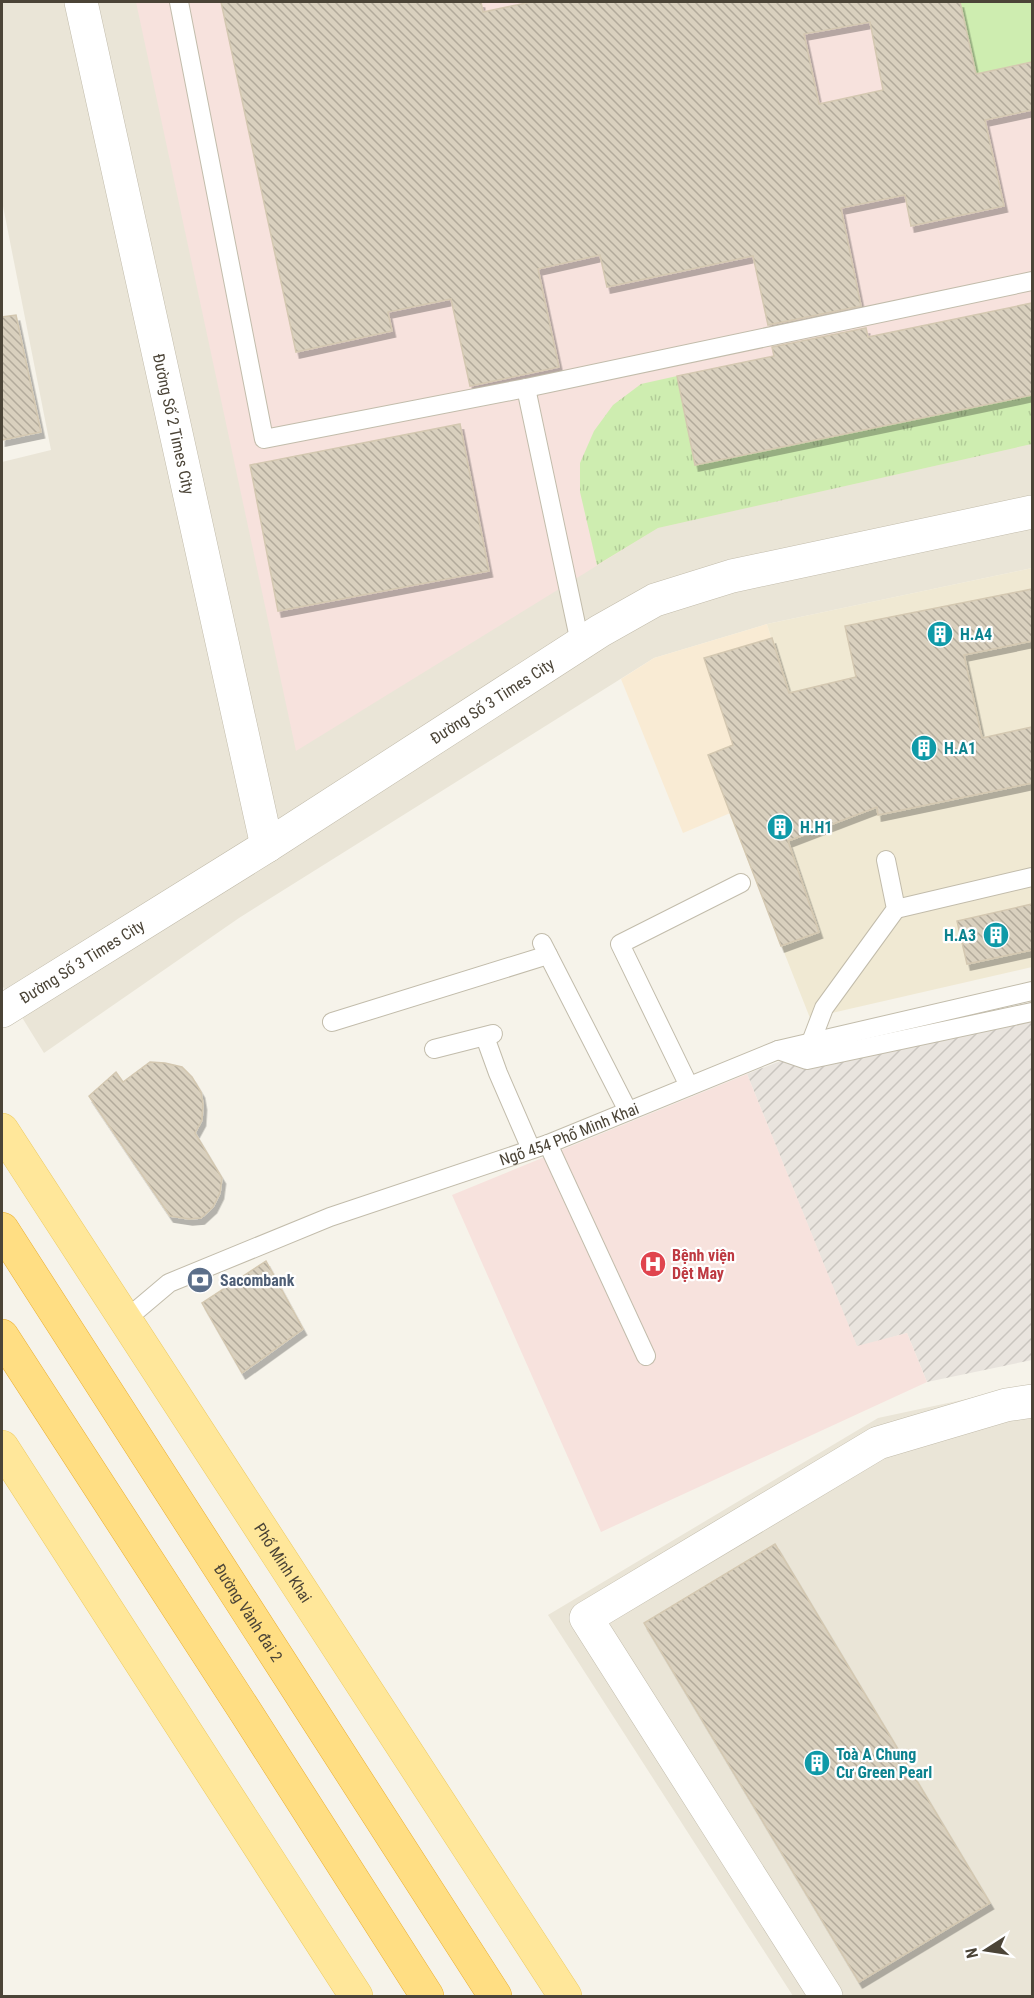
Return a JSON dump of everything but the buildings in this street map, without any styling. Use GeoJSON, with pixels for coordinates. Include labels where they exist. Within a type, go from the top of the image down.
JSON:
{"type":"FeatureCollection","features":[{"type":"Feature","properties":{"kind":"highway","name":"Đường Vành đai 2"},"geometry":{"type":"LineString","coordinates":[[2,1229],[495,1996]]}},
{"type":"Feature","properties":{"kind":"highway"},"geometry":{"type":"LineString","coordinates":[[2,1336],[427,1996]]}},
{"type":"Feature","properties":{"kind":"main road","name":"Phố Minh Khai"},"geometry":{"type":"LineString","coordinates":[[2,1130],[124,1321],[565,1996]]}},
{"type":"Feature","properties":{"kind":"main road"},"geometry":{"type":"LineString","coordinates":[[2,1447],[356,1996]]}},
{"type":"Feature","properties":{"kind":"street","name":"Đường Số 2 Times City"},"geometry":{"type":"LineString","coordinates":[[81,2],[267,846]]}},
{"type":"Feature","properties":{"kind":"street","name":"Đường Số 3 Times City"},"geometry":{"type":"LineString","coordinates":[[2,1011],[267,846],[580,643],[655,600],[711,582],[1032,512]]}},
{"type":"Feature","properties":{"kind":"street"},"geometry":{"type":"LineString","coordinates":[[826,1996],[586,1618],[878,1443],[1006,1405],[1032,1401]]}},
{"type":"Feature","properties":{"kind":"lane"},"geometry":{"type":"LineString","coordinates":[[179,2],[264,439],[526,388],[1032,281]]}},
{"type":"Feature","properties":{"kind":"lane"},"geometry":{"type":"LineString","coordinates":[[526,388],[580,643]]}},
{"type":"Feature","properties":{"kind":"lane"},"geometry":{"type":"LineString","coordinates":[[886,860],[896,909]]}},
{"type":"Feature","properties":{"kind":"lane"},"geometry":{"type":"LineString","coordinates":[[811,1042],[824,1008],[896,909],[1032,877]]}},
{"type":"Feature","properties":{"kind":"lane"},"geometry":{"type":"LineString","coordinates":[[689,1086],[620,944],[741,883]]}},
{"type":"Feature","properties":{"kind":"lane"},"geometry":{"type":"LineString","coordinates":[[332,1022],[545,949],[628,1111]]}},
{"type":"Feature","properties":{"kind":"lane","name":"Ngõ 454 Phố Minh Khai"},"geometry":{"type":"LineString","coordinates":[[124,1321],[169,1283],[330,1217],[540,1146],[778,1050],[1032,991]]}},
{"type":"Feature","properties":{"kind":"lane"},"geometry":{"type":"LineString","coordinates":[[778,1050],[807,1060],[1032,1012]]}},
{"type":"Feature","properties":{"kind":"lane"},"geometry":{"type":"LineString","coordinates":[[434,1049],[489,1035],[540,1146],[646,1356]]}},
{"type":"Feature","properties":{"kind":"shaded area"},"geometry":{"type":"Polygon","coordinates":[[[2,2],[1032,2],[1032,568],[767,624],[654,658],[239,918],[44,1053],[2,985],[2,462],[51,450],[2,201],[2,2]]]}},
{"type":"Feature","properties":{"kind":"shaded area"},"geometry":{"type":"Polygon","coordinates":[[[136,2],[1032,2],[1032,444],[658,528],[296,751],[136,2]]]}},
{"type":"Feature","properties":{"kind":"shaded area"},"geometry":{"type":"Polygon","coordinates":[[[1032,568],[1032,967],[810,1018],[729,813],[815,777],[767,624],[1032,568]]]}},
{"type":"Feature","properties":{"kind":"shaded area"},"geometry":{"type":"Polygon","coordinates":[[[767,624],[815,777],[683,833],[621,679],[654,658],[767,624]]]}},
{"type":"Feature","properties":{"kind":"shaded area"},"geometry":{"type":"Polygon","coordinates":[[[1032,1002],[1032,1360],[927,1382],[907,1333],[857,1347],[747,1074],[806,1051],[1032,1002]]]}},
{"type":"Feature","properties":{"kind":"shaded area","name":"Bệnh viện Dệt May"},"geometry":{"type":"Polygon","coordinates":[[[747,1074],[857,1346],[907,1333],[927,1382],[601,1532],[452,1195],[747,1074]]]}},
{"type":"Feature","properties":{"kind":"shaded area"},"geometry":{"type":"Polygon","coordinates":[[[1032,1385],[1032,1996],[793,1996],[548,1615],[878,1418],[1032,1385]]]}},
{"type":"Feature","properties":{"kind":"green space"},"geometry":{"type":"Polygon","coordinates":[[[960,2],[1032,2],[1032,62],[1022,64],[1032,110],[985,120],[960,2]]]}},
{"type":"Feature","properties":{"kind":"green space"},"geometry":{"type":"Polygon","coordinates":[[[677,376],[695,465],[1032,395],[1032,444],[658,528],[597,565],[580,492],[580,463],[594,431],[613,405],[641,384],[677,376]]]}},
{"type":"Feature","properties":{"kind":"place","name":"H.A4"},"geometry":{"type":"Point","coordinates":[940,634]}},
{"type":"Feature","properties":{"kind":"place","name":"H.A1"},"geometry":{"type":"Point","coordinates":[924,748]}},
{"type":"Feature","properties":{"kind":"place","name":"H.H1"},"geometry":{"type":"Point","coordinates":[780,827]}},
{"type":"Feature","properties":{"kind":"place","name":"H.A3"},"geometry":{"type":"Point","coordinates":[996,935]}},
{"type":"Feature","properties":{"kind":"place","name":"Bệnh viện Dệt May"},"geometry":{"type":"Point","coordinates":[653,1264]}},
{"type":"Feature","properties":{"kind":"place","name":"Sacombank"},"geometry":{"type":"Point","coordinates":[200,1280]}},
{"type":"Feature","properties":{"kind":"place","name":"Toà A Chung Cư Green Pearl"},"geometry":{"type":"Point","coordinates":[817,1763]}}]}
